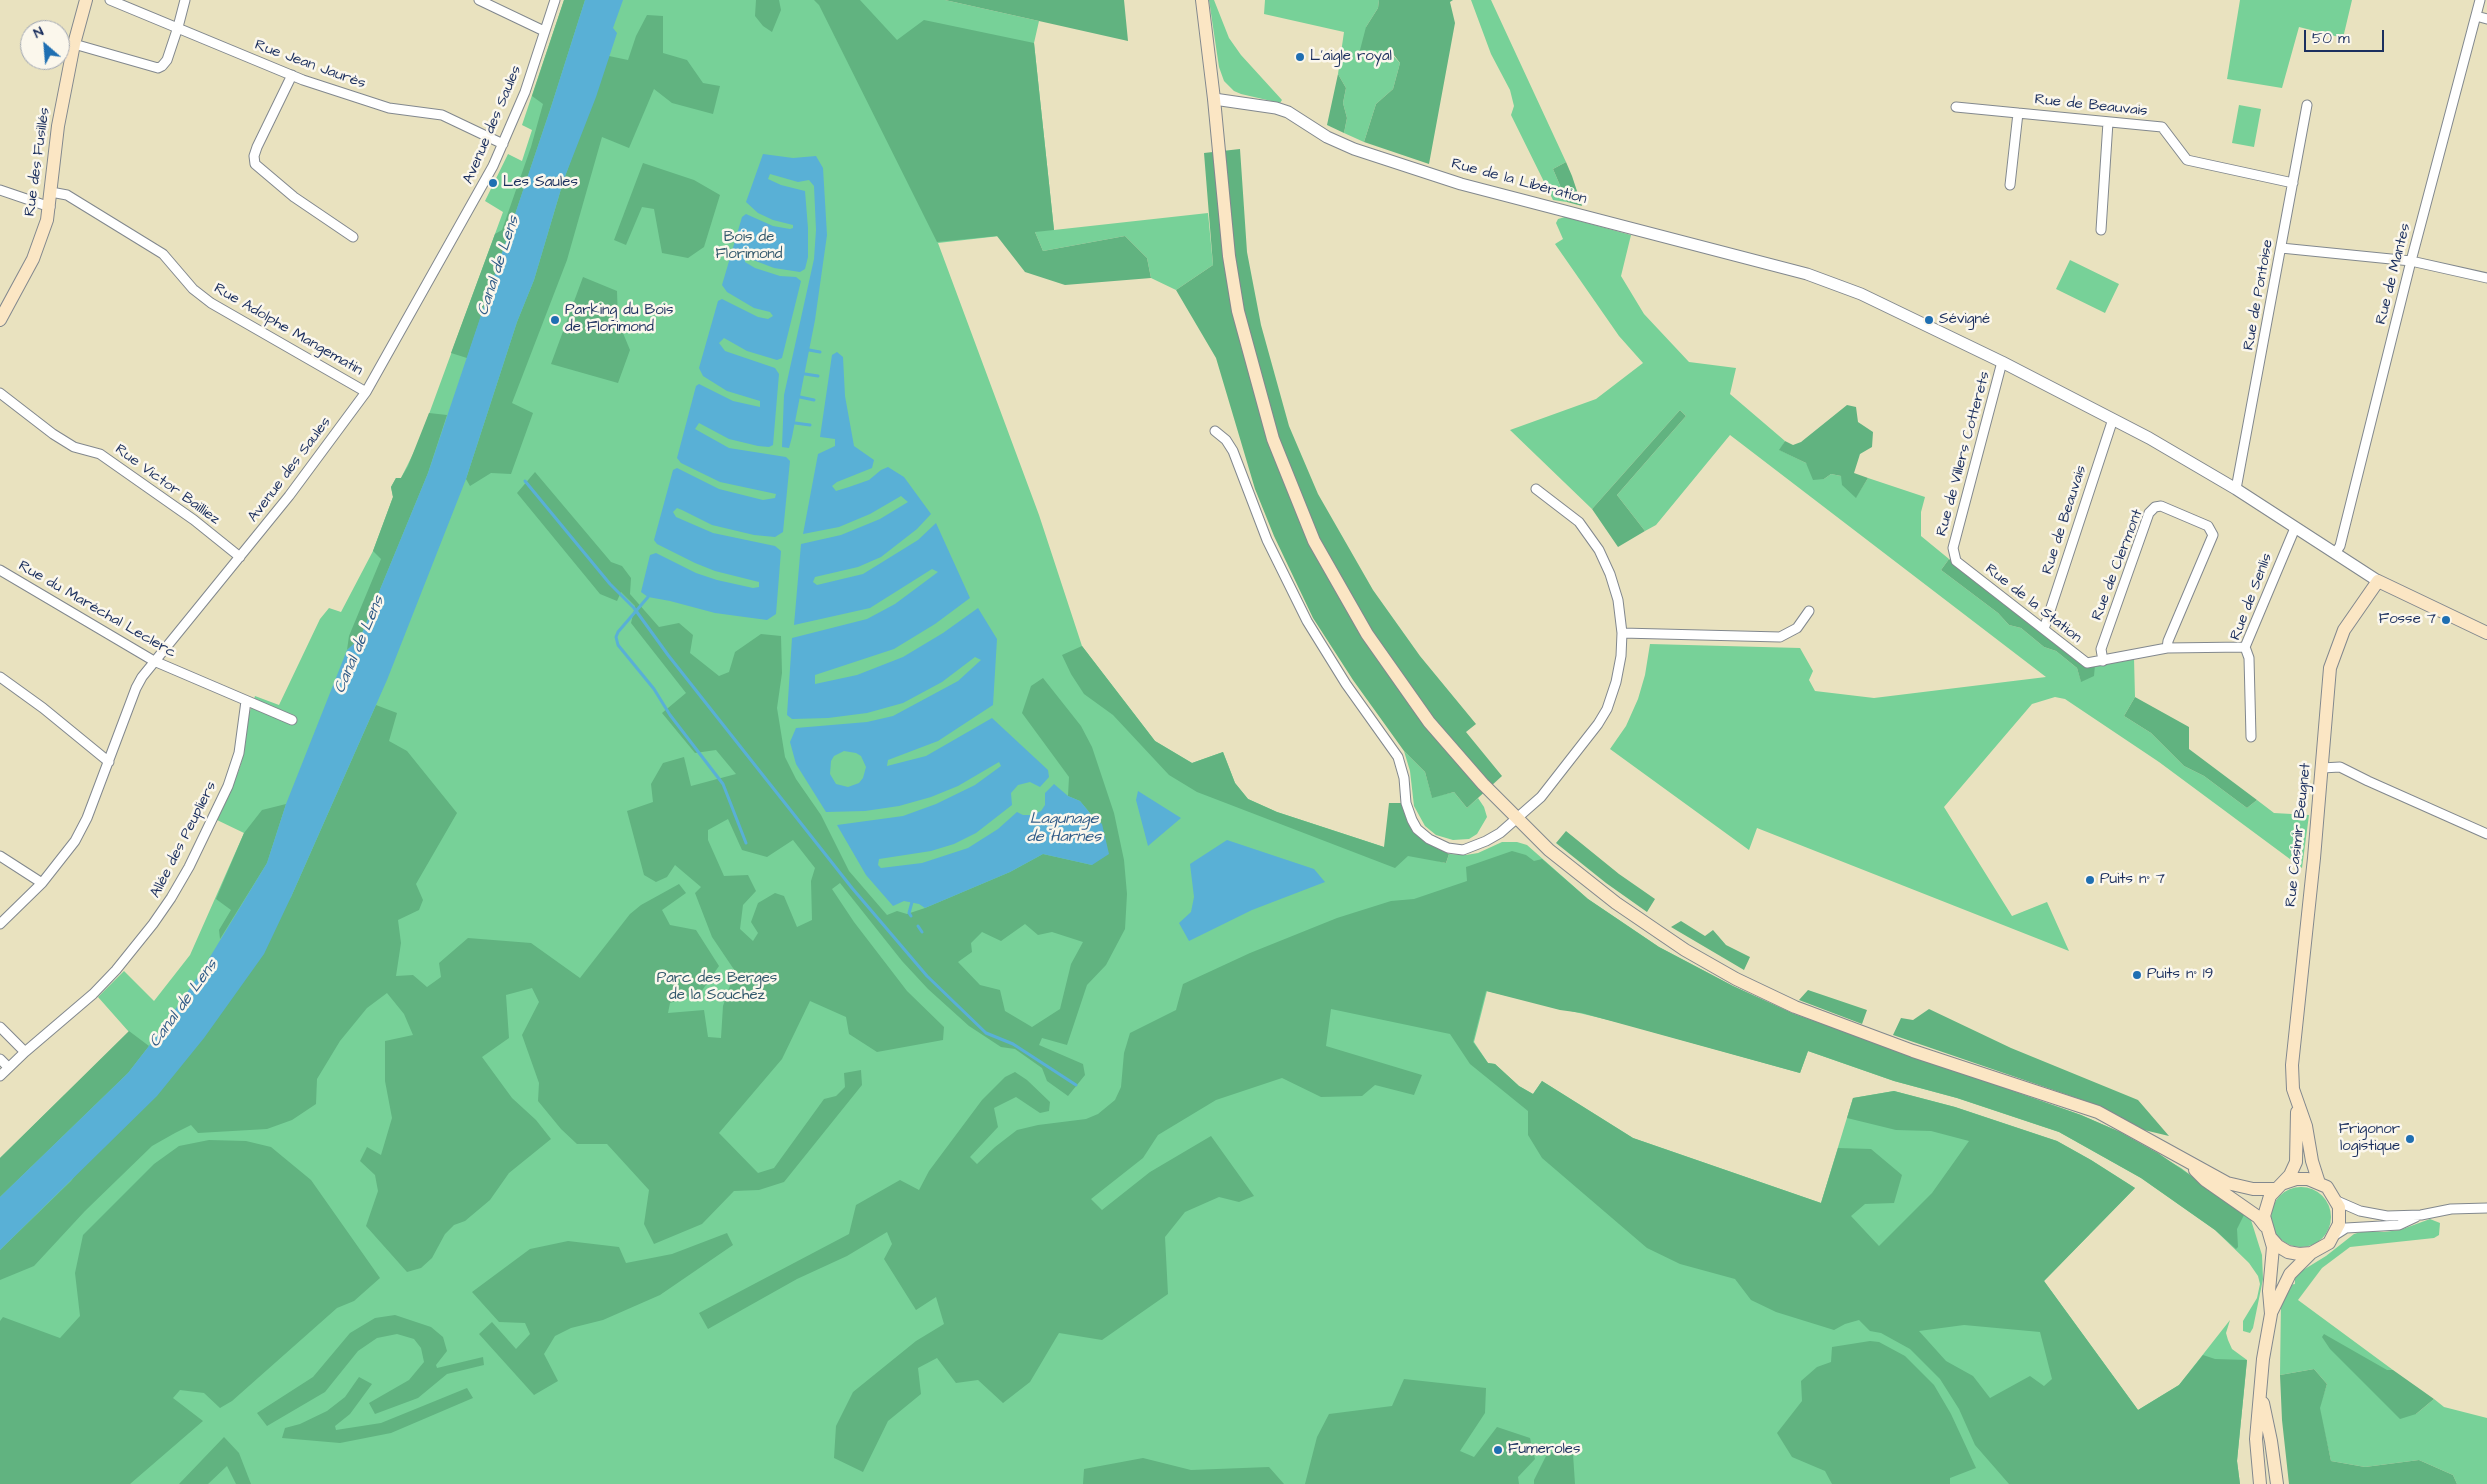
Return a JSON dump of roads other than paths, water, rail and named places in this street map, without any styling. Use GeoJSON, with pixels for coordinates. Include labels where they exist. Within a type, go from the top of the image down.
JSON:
{"type":"FeatureCollection","features":[{"type":"Feature","properties":{"kind":"main road","name":"Rue des Fusillés"},"geometry":{"type":"LineString","coordinates":[[0,320],[34,259],[50,206],[58,126],[74,44],[86,0]]}},
{"type":"Feature","properties":{"kind":"main road"},"geometry":{"type":"LineString","coordinates":[[1202,0],[1214,99],[1229,256],[1238,311],[1273,439],[1292,490],[1314,541],[1339,588],[1394,676],[1429,722],[1516,818],[1549,850],[1616,903],[1685,950],[1736,979],[1804,1010],[1913,1050],[2098,1112],[2146,1136],[2189,1164],[2227,1183],[2241,1187],[2280,1186],[2302,1179],[2319,1182]]}},
{"type":"Feature","properties":{"kind":"main road"},"geometry":{"type":"LineString","coordinates":[[2378,581],[2487,633]]}},
{"type":"Feature","properties":{"kind":"main road","name":"Rue Casimir Beugnet"},"geometry":{"type":"LineString","coordinates":[[2297,1104],[2293,1089],[2292,1065],[2322,768],[2330,668],[2344,630],[2378,581]]}},
{"type":"Feature","properties":{"kind":"main road"},"geometry":{"type":"LineString","coordinates":[[2271,1314],[2290,1274],[2311,1253],[2325,1246],[2335,1235],[2340,1218],[2337,1201],[2333,1194],[2319,1182],[2312,1162],[2306,1126],[2297,1104]]}},
{"type":"Feature","properties":{"kind":"main road"},"geometry":{"type":"LineString","coordinates":[[2260,1484],[2256,1439],[2271,1314],[2269,1291],[2273,1247],[2268,1231],[2266,1206],[2296,1162],[2297,1104]]}},
{"type":"Feature","properties":{"kind":"main road"},"geometry":{"type":"LineString","coordinates":[[2189,1164],[2205,1180],[2245,1208],[2268,1231],[2278,1246],[2288,1252],[2299,1254],[2311,1253]]}},
{"type":"Feature","properties":{"kind":"main road"},"geometry":{"type":"LineString","coordinates":[[2261,1393],[2272,1440],[2277,1484]]}},
{"type":"Feature","properties":{"kind":"street","name":"Rue Jean Jaurès"},"geometry":{"type":"LineString","coordinates":[[110,0],[292,76],[389,108],[442,115],[503,144]]}},
{"type":"Feature","properties":{"kind":"street"},"geometry":{"type":"LineString","coordinates":[[74,44],[158,68],[167,60],[185,0]]}},
{"type":"Feature","properties":{"kind":"street"},"geometry":{"type":"LineString","coordinates":[[479,0],[544,31]]}},
{"type":"Feature","properties":{"kind":"street","name":"Avenue des Saules"},"geometry":{"type":"LineString","coordinates":[[0,924],[42,883],[75,841],[87,818],[136,688],[154,662],[240,556],[366,392],[468,213],[503,144],[525,92],[555,0]]}},
{"type":"Feature","properties":{"kind":"street","name":"Rue de Mantes"},"geometry":{"type":"LineString","coordinates":[[2334,553],[2340,546],[2411,261],[2480,0]]}},
{"type":"Feature","properties":{"kind":"street"},"geometry":{"type":"LineString","coordinates":[[2476,16],[2487,19]]}},
{"type":"Feature","properties":{"kind":"street"},"geometry":{"type":"LineString","coordinates":[[292,76],[257,148],[254,156],[255,164],[287,192],[353,237]]}},
{"type":"Feature","properties":{"kind":"street","name":"Rue de la Libération"},"geometry":{"type":"LineString","coordinates":[[1214,99],[1276,108],[1288,112],[1327,137],[1354,149],[1461,184],[1807,274],[1861,294],[2002,362],[2113,419],[2236,489],[2378,581]]}},
{"type":"Feature","properties":{"kind":"street","name":"Rue de Pontoise"},"geometry":{"type":"LineString","coordinates":[[2236,489],[2307,106]]}},
{"type":"Feature","properties":{"kind":"street","name":"Rue de Beauvais"},"geometry":{"type":"LineString","coordinates":[[1956,107],[2162,127],[2187,160],[2293,183]]}},
{"type":"Feature","properties":{"kind":"street"},"geometry":{"type":"LineString","coordinates":[[2010,184],[2018,113]]}},
{"type":"Feature","properties":{"kind":"street"},"geometry":{"type":"LineString","coordinates":[[2101,230],[2108,122]]}},
{"type":"Feature","properties":{"kind":"street"},"geometry":{"type":"LineString","coordinates":[[0,190],[50,206]]}},
{"type":"Feature","properties":{"kind":"street","name":"Rue Adolphe Mangematin"},"geometry":{"type":"LineString","coordinates":[[51,192],[67,195],[163,254],[193,289],[211,303],[366,392]]}},
{"type":"Feature","properties":{"kind":"street"},"geometry":{"type":"LineString","coordinates":[[2281,248],[2411,261],[2487,278]]}},
{"type":"Feature","properties":{"kind":"street","name":"Rue de Villers Cotterets"},"geometry":{"type":"LineString","coordinates":[[1953,554],[2002,362]]}},
{"type":"Feature","properties":{"kind":"street","name":"Rue Victor Bailliez"},"geometry":{"type":"LineString","coordinates":[[0,393],[52,434],[74,447],[100,454],[194,520],[240,556]]}},
{"type":"Feature","properties":{"kind":"street","name":"Rue de Beauvais"},"geometry":{"type":"LineString","coordinates":[[2044,629],[2113,419]]}},
{"type":"Feature","properties":{"kind":"street"},"geometry":{"type":"LineString","coordinates":[[1215,431],[1226,440],[1233,451],[1268,540],[1307,621],[1346,684],[1398,757],[1404,778],[1406,803],[1417,829],[1429,839],[1448,848],[1463,850],[1500,833],[1542,797],[1585,742],[1607,709],[1622,656],[1622,634],[1618,600],[1599,550],[1579,522],[1536,489]]}},
{"type":"Feature","properties":{"kind":"street","name":"Rue de Clermont"},"geometry":{"type":"LineString","coordinates":[[2103,661],[2101,649],[2149,513],[2155,507],[2161,506],[2208,526],[2213,531],[2167,648]]}},
{"type":"Feature","properties":{"kind":"street","name":"Rue de Senlis"},"geometry":{"type":"LineString","coordinates":[[2251,737],[2249,658],[2245,647],[2295,528]]}},
{"type":"Feature","properties":{"kind":"street","name":"Rue de la Station"},"geometry":{"type":"LineString","coordinates":[[1953,554],[1956,561],[2087,663],[2103,661]]}},
{"type":"Feature","properties":{"kind":"street","name":"Rue du Maréchal Leclerc"},"geometry":{"type":"LineString","coordinates":[[0,570],[154,662],[292,720]]}},
{"type":"Feature","properties":{"kind":"street"},"geometry":{"type":"LineString","coordinates":[[1622,634],[1780,637],[1797,628],[1809,611]]}},
{"type":"Feature","properties":{"kind":"street"},"geometry":{"type":"LineString","coordinates":[[2103,661],[2167,648],[2245,647]]}},
{"type":"Feature","properties":{"kind":"street"},"geometry":{"type":"LineString","coordinates":[[0,678],[43,708],[109,762]]}},
{"type":"Feature","properties":{"kind":"street","name":"Allée des Peupliers"},"geometry":{"type":"LineString","coordinates":[[0,1076],[93,994],[116,970],[171,898],[189,867],[228,786],[239,752],[246,701]]}},
{"type":"Feature","properties":{"kind":"street"},"geometry":{"type":"LineString","coordinates":[[2322,768],[2340,767],[2368,782],[2487,834]]}},
{"type":"Feature","properties":{"kind":"street"},"geometry":{"type":"LineString","coordinates":[[0,856],[42,883]]}},
{"type":"Feature","properties":{"kind":"street"},"geometry":{"type":"LineString","coordinates":[[0,1027],[25,1052]]}},
{"type":"Feature","properties":{"kind":"street"},"geometry":{"type":"LineString","coordinates":[[0,1059],[8,1067]]}},
{"type":"Feature","properties":{"kind":"street"},"geometry":{"type":"LineString","coordinates":[[2337,1201],[2370,1214],[2388,1216],[2421,1215],[2451,1209],[2487,1208]]}},
{"type":"Feature","properties":{"kind":"street"},"geometry":{"type":"LineString","coordinates":[[2335,1235],[2346,1228],[2399,1224],[2421,1215]]}},
{"type":"Feature","properties":{"kind":"water","name":"Canal de Lens"},"geometry":{"type":"Polygon","coordinates":[[[585,0],[623,0],[613,28],[617,33],[596,97],[564,179],[534,280],[517,322],[466,479],[387,680],[291,897],[264,954],[204,1038],[157,1096],[0,1250],[0,1197],[128,1073],[159,1033],[199,975],[267,863],[286,804],[347,650],[360,638],[428,473],[585,0]]]}},
{"type":"Feature","properties":{"kind":"water"},"geometry":{"type":"Polygon","coordinates":[[[763,154],[793,158],[816,156],[823,168],[827,235],[815,320],[792,437],[789,448],[782,447],[784,395],[814,259],[816,230],[814,186],[809,180],[798,182],[770,174],[768,179],[781,185],[805,191],[808,228],[808,257],[805,269],[800,272],[774,268],[748,258],[745,259],[745,262],[755,268],[780,276],[796,277],[801,281],[782,358],[777,360],[747,351],[724,338],[719,343],[725,351],[775,368],[779,374],[773,445],[769,447],[758,446],[729,439],[699,423],[695,429],[729,448],[786,457],[790,461],[783,532],[775,537],[754,535],[712,525],[677,508],[673,512],[676,517],[713,533],[775,546],[781,551],[776,614],[767,620],[715,613],[648,597],[641,592],[650,555],[656,553],[696,573],[717,580],[753,588],[759,587],[759,582],[715,571],[695,563],[657,544],[654,540],[673,470],[677,468],[719,489],[763,500],[775,498],[776,494],[720,482],[681,463],[677,458],[696,386],[699,384],[733,401],[760,407],[760,401],[727,391],[703,376],[699,368],[718,301],[722,299],[758,317],[768,319],[773,316],[770,312],[754,308],[727,292],[722,285],[742,217],[746,214],[773,226],[793,228],[793,225],[773,220],[758,213],[746,202],[763,154]]]}},
{"type":"Feature","properties":{"kind":"water","name":"Lagunage de Harnes"},"geometry":{"type":"Polygon","coordinates":[[[837,352],[843,357],[845,396],[854,446],[874,460],[872,468],[837,482],[832,486],[836,491],[849,487],[869,480],[888,467],[904,477],[931,514],[917,529],[881,557],[858,567],[815,577],[813,582],[817,585],[863,574],[918,540],[936,523],[970,598],[935,624],[894,649],[815,675],[815,684],[857,675],[903,657],[943,633],[978,608],[997,639],[993,705],[938,741],[888,760],[887,766],[926,756],[992,718],[1048,770],[1049,777],[1040,787],[1030,782],[1018,785],[1011,793],[1012,805],[976,833],[954,844],[931,851],[879,859],[878,865],[881,868],[922,863],[968,848],[998,829],[1017,812],[1023,815],[1031,815],[1041,811],[1045,805],[1045,793],[1054,784],[1068,796],[1080,801],[1095,819],[1102,824],[1109,854],[1092,865],[1043,854],[1010,872],[925,908],[919,904],[904,901],[893,906],[866,875],[837,825],[903,816],[936,804],[975,785],[1001,766],[999,762],[958,786],[931,797],[899,806],[865,811],[826,812],[796,764],[790,742],[796,728],[867,722],[893,716],[958,681],[981,660],[975,657],[942,682],[903,703],[867,713],[828,718],[792,719],[787,715],[792,638],[867,619],[895,604],[938,572],[932,569],[870,608],[794,625],[801,544],[841,535],[880,519],[908,502],[901,496],[870,514],[839,527],[803,534],[818,454],[835,446],[835,439],[820,437],[832,355],[837,352]],[[844,751],[834,756],[831,761],[830,774],[836,784],[848,787],[859,783],[863,778],[866,767],[861,756],[844,751]]]}},
{"type":"Feature","properties":{"kind":"water"},"geometry":{"type":"Polygon","coordinates":[[[1138,791],[1181,818],[1148,846],[1136,800],[1138,791]]]}},
{"type":"Feature","properties":{"kind":"water"},"geometry":{"type":"Polygon","coordinates":[[[1227,840],[1314,869],[1325,882],[1252,910],[1189,941],[1179,923],[1191,912],[1194,897],[1190,864],[1227,840]]]}},
{"type":"Feature","properties":{"kind":"waterway"},"geometry":{"type":"LineString","coordinates":[[809,350],[820,352]]}},
{"type":"Feature","properties":{"kind":"waterway"},"geometry":{"type":"LineString","coordinates":[[805,374],[818,376]]}},
{"type":"Feature","properties":{"kind":"waterway"},"geometry":{"type":"LineString","coordinates":[[800,397],[814,400]]}},
{"type":"Feature","properties":{"kind":"waterway"},"geometry":{"type":"LineString","coordinates":[[795,423],[810,425]]}},
{"type":"Feature","properties":{"kind":"waterway"},"geometry":{"type":"LineString","coordinates":[[525,481],[610,584],[634,608],[668,655],[852,888],[927,976],[986,1033],[1013,1044],[1076,1085]]}},
{"type":"Feature","properties":{"kind":"waterway"},"geometry":{"type":"LineString","coordinates":[[648,597],[618,632],[616,637],[618,645],[654,689],[670,715],[723,784],[746,843]]}},
{"type":"Feature","properties":{"kind":"waterway"},"geometry":{"type":"LineString","coordinates":[[911,916],[909,913],[912,902]]}},
{"type":"Feature","properties":{"kind":"waterway"},"geometry":{"type":"LineString","coordinates":[[918,926],[922,932]]}},
{"type":"Feature","properties":{"kind":"place","name":"L'aigle royal"},"geometry":{"type":"Point","coordinates":[1300,57]}},
{"type":"Feature","properties":{"kind":"place","name":"Les Saules"},"geometry":{"type":"Point","coordinates":[493,183]}},
{"type":"Feature","properties":{"kind":"place","name":"Parking du Bois de Florimond"},"geometry":{"type":"Point","coordinates":[555,320]}},
{"type":"Feature","properties":{"kind":"place","name":"Sévigné"},"geometry":{"type":"Point","coordinates":[1929,320]}},
{"type":"Feature","properties":{"kind":"place","name":"Fosse 7"},"geometry":{"type":"Point","coordinates":[2446,620]}},
{"type":"Feature","properties":{"kind":"place","name":"Puits n° 7"},"geometry":{"type":"Point","coordinates":[2090,880]}},
{"type":"Feature","properties":{"kind":"place","name":"Puits n° 19"},"geometry":{"type":"Point","coordinates":[2137,975]}},
{"type":"Feature","properties":{"kind":"place","name":"Frigonor logistique"},"geometry":{"type":"Point","coordinates":[2410,1139]}},
{"type":"Feature","properties":{"kind":"place","name":"Fumeroles"},"geometry":{"type":"Point","coordinates":[1498,1450]}},
{"type":"Feature","properties":{"kind":"park label","name":"Bois de Florimond"},"geometry":{"type":"Point","coordinates":[749,246]}},
{"type":"Feature","properties":{"kind":"park label","name":"Parc des Berges de la Souchez"},"geometry":{"type":"Point","coordinates":[717,988]}}]}
